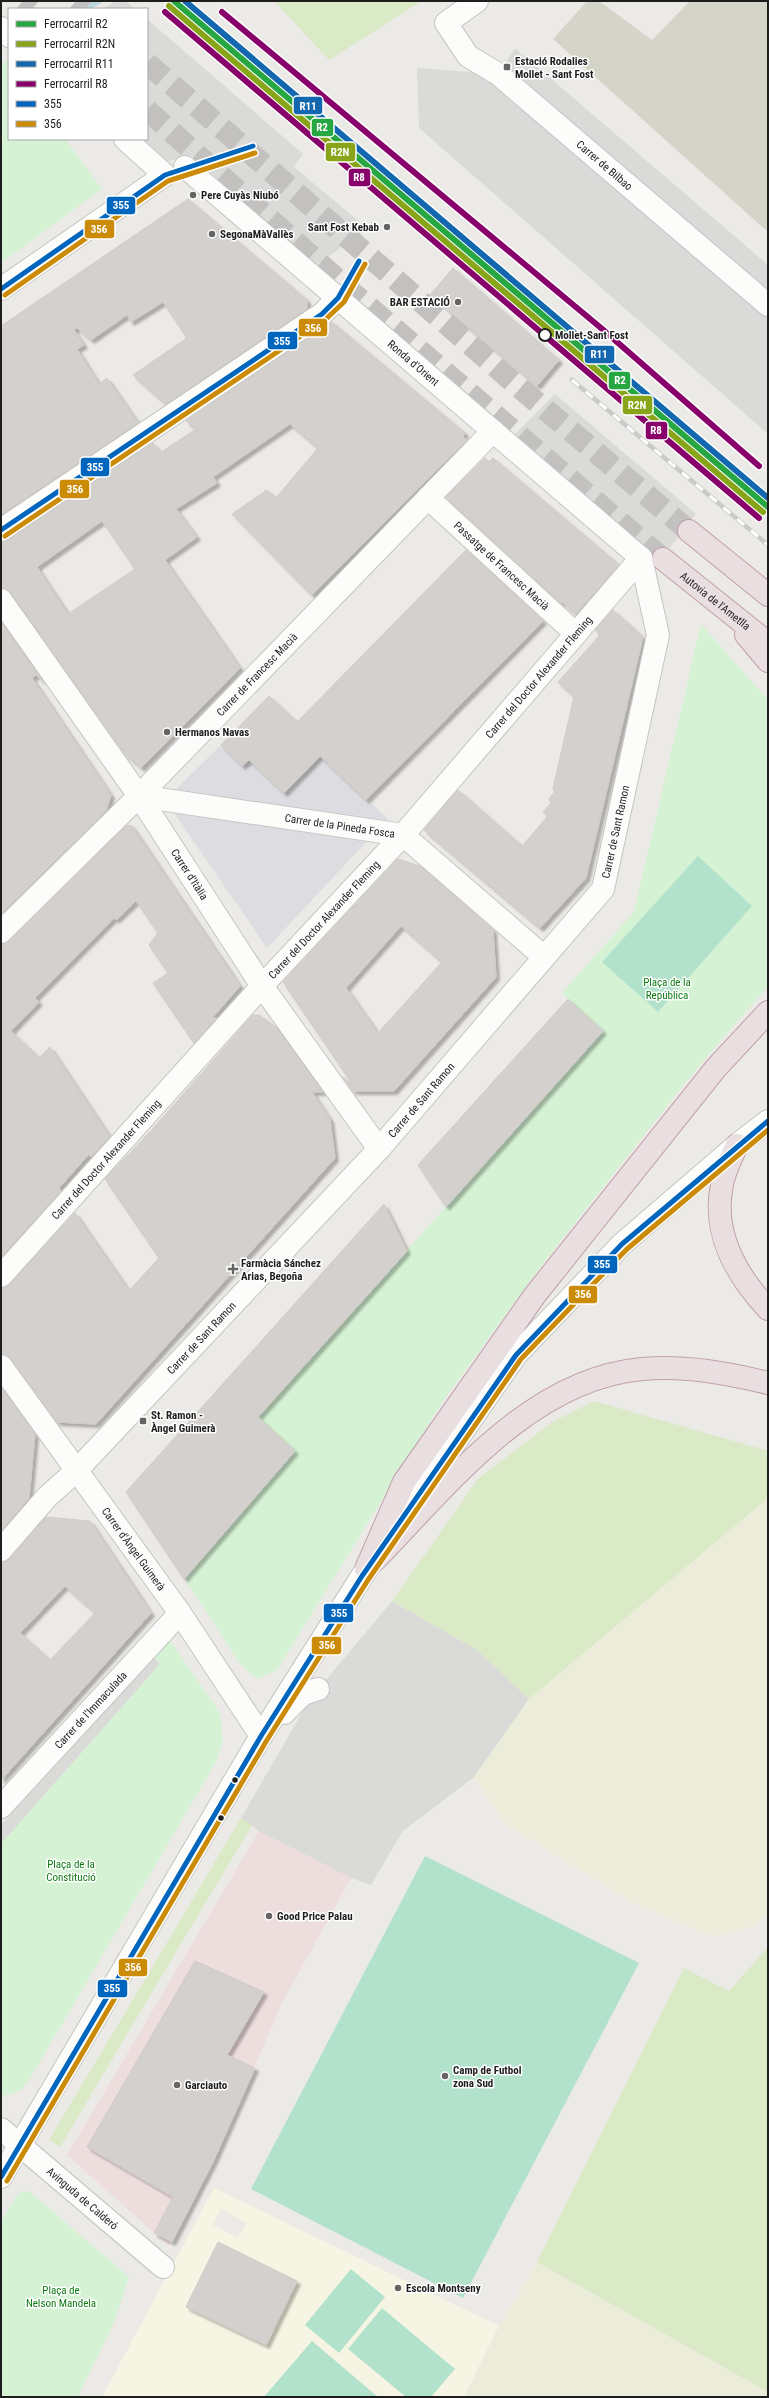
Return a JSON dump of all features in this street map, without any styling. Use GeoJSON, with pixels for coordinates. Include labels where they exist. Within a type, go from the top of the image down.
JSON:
{"type":"FeatureCollection","features":[{"type":"Feature","properties":{"kind":"highway"},"geometry":{"type":"LineString","coordinates":[[689,531],[768,595]]}},
{"type":"Feature","properties":{"kind":"highway","name":"Autovia de l'Ametlla"},"geometry":{"type":"LineString","coordinates":[[663,559],[768,643]]}},
{"type":"Feature","properties":{"kind":"highway"},"geometry":{"type":"LineString","coordinates":[[722,607],[768,661]]}},
{"type":"Feature","properties":{"kind":"highway"},"geometry":{"type":"LineString","coordinates":[[366,1569],[404,1482],[535,1295],[716,1068],[768,1012]]}},
{"type":"Feature","properties":{"kind":"highway"},"geometry":{"type":"LineString","coordinates":[[737,1145],[722,1184],[719,1207],[721,1229],[728,1251],[740,1274],[768,1309]]}},
{"type":"Feature","properties":{"kind":"highway"},"geometry":{"type":"LineString","coordinates":[[366,1569],[498,1436],[540,1404],[572,1388],[608,1375],[642,1369],[679,1368],[712,1371],[768,1383]]}},
{"type":"Feature","properties":{"kind":"street","name":"Carrer de Bilbao"},"geometry":{"type":"LineString","coordinates":[[477,1],[446,23],[468,56],[498,74],[768,305]]}},
{"type":"Feature","properties":{"kind":"street","name":"Ronda d'Orient"},"geometry":{"type":"LineString","coordinates":[[127,140],[175,171],[338,298],[641,558]]}},
{"type":"Feature","properties":{"kind":"street"},"geometry":{"type":"LineString","coordinates":[[1,288],[175,171]]}},
{"type":"Feature","properties":{"kind":"street"},"geometry":{"type":"LineString","coordinates":[[1,530],[322,314],[338,298]]}},
{"type":"Feature","properties":{"kind":"street","name":"Carrer de Francesc Macià"},"geometry":{"type":"LineString","coordinates":[[1,932],[139,796],[493,431]]}},
{"type":"Feature","properties":{"kind":"street","name":"Passatge de Francesc Macià"},"geometry":{"type":"LineString","coordinates":[[428,498],[576,634]]}},
{"type":"Feature","properties":{"kind":"street","name":"Carrer del Doctor Alexander Fleming"},"geometry":{"type":"LineString","coordinates":[[1,1276],[262,986],[403,835],[641,558]]}},
{"type":"Feature","properties":{"kind":"street","name":"Carrer de Sant Ramon"},"geometry":{"type":"LineString","coordinates":[[1,1550],[47,1497],[76,1471],[379,1149],[603,888],[658,635],[641,558]]}},
{"type":"Feature","properties":{"kind":"street","name":"Carrer d'Itàlia"},"geometry":{"type":"LineString","coordinates":[[1,600],[139,796],[262,986],[379,1149]]}},
{"type":"Feature","properties":{"kind":"street","name":"Carrer de la Pineda Fosca"},"geometry":{"type":"LineString","coordinates":[[139,796],[403,835],[544,957]]}},
{"type":"Feature","properties":{"kind":"street"},"geometry":{"type":"LineString","coordinates":[[1,2177],[21,2146],[261,1736],[366,1569],[516,1355],[622,1244],[737,1145],[768,1121]]}},
{"type":"Feature","properties":{"kind":"street","name":"Carrer d'Àngel Guimerà"},"geometry":{"type":"LineString","coordinates":[[1,1366],[180,1613],[261,1736]]}},
{"type":"Feature","properties":{"kind":"street","name":"Carrer de l'Immaculada"},"geometry":{"type":"LineString","coordinates":[[1,1807],[180,1613]]}},
{"type":"Feature","properties":{"kind":"street"},"geometry":{"type":"LineString","coordinates":[[261,1736],[303,1694],[318,1689]]}},
{"type":"Feature","properties":{"kind":"street","name":"Avinguda de Calderó"},"geometry":{"type":"LineString","coordinates":[[1,2129],[163,2267]]}},
{"type":"Feature","properties":{"kind":"shaded area"},"geometry":{"type":"Polygon","coordinates":[[[116,1],[126,1],[134,8],[105,8],[116,1]]]}},
{"type":"Feature","properties":{"kind":"shaded area"},"geometry":{"type":"Polygon","coordinates":[[[587,1],[599,1],[652,40],[690,1],[768,1],[768,232],[553,39],[587,1]]]}},
{"type":"Feature","properties":{"kind":"shaded area"},"geometry":{"type":"Polygon","coordinates":[[[148,20],[303,154],[294,167],[368,229],[313,267],[193,156],[168,161],[144,140],[148,140],[148,20]]]}},
{"type":"Feature","properties":{"kind":"shaded area"},"geometry":{"type":"Polygon","coordinates":[[[515,48],[768,265],[768,434],[419,128],[417,68],[498,74],[515,48]]]}},
{"type":"Feature","properties":{"kind":"shaded area"},"geometry":{"type":"Polygon","coordinates":[[[555,394],[696,514],[655,567],[509,440],[555,394]]]}},
{"type":"Feature","properties":{"kind":"shaded area"},"geometry":{"type":"Polygon","coordinates":[[[221,745],[242,766],[249,760],[284,793],[320,755],[388,819],[267,948],[165,800],[221,745]]]}},
{"type":"Feature","properties":{"kind":"shaded area"},"geometry":{"type":"Polygon","coordinates":[[[392,1601],[477,1650],[529,1699],[474,1777],[403,1831],[371,1885],[351,1878],[259,1831],[241,1818],[310,1699],[392,1601]]]}},
{"type":"Feature","properties":{"kind":"shaded area"},"geometry":{"type":"Polygon","coordinates":[[[154,1657],[160,1664],[1,1844],[1,1825],[154,1657]]]}},
{"type":"Feature","properties":{"kind":"shaded area","name":"Garciauto"},"geometry":{"type":"Polygon","coordinates":[[[259,1831],[351,1878],[283,2001],[213,2162],[169,2246],[67,2155],[259,1831]]]}},
{"type":"Feature","properties":{"kind":"shaded area","name":"Escola Montseny"},"geometry":{"type":"Polygon","coordinates":[[[214,2188],[499,2326],[464,2397],[431,2397],[455,2368],[348,2349],[406,2397],[378,2397],[312,2341],[264,2397],[102,2397],[214,2188]],[[221,2209],[213,2225],[238,2238],[246,2223],[221,2209]],[[218,2242],[186,2307],[265,2345],[297,2281],[218,2242]]]}},
{"type":"Feature","properties":{"kind":"green space"},"geometry":{"type":"Polygon","coordinates":[[[274,1],[422,1],[329,60],[274,1]]]}},
{"type":"Feature","properties":{"kind":"green space"},"geometry":{"type":"Polygon","coordinates":[[[7,60],[8,140],[66,140],[102,189],[1,263],[1,64],[7,60]]]}},
{"type":"Feature","properties":{"kind":"green space","name":"Plaça de la República"},"geometry":{"type":"Polygon","coordinates":[[[701,624],[768,700],[768,986],[693,1073],[535,1274],[443,1401],[277,1670],[257,1679],[240,1664],[185,1579],[295,1451],[258,1417],[603,1031],[562,993],[634,912],[701,624]]]}},
{"type":"Feature","properties":{"kind":"green space"},"geometry":{"type":"Polygon","coordinates":[[[698,856],[752,906],[658,1012],[602,962],[698,856]]]}},
{"type":"Feature","properties":{"kind":"green space"},"geometry":{"type":"Polygon","coordinates":[[[594,1401],[768,1451],[768,1498],[529,1699],[477,1650],[392,1601],[478,1479],[552,1422],[594,1401]]]}},
{"type":"Feature","properties":{"kind":"green space"},"geometry":{"type":"Polygon","coordinates":[[[768,1498],[768,1913],[757,1925],[713,1937],[633,1903],[505,1824],[474,1777],[529,1699],[768,1498]]]}},
{"type":"Feature","properties":{"kind":"green space","name":"Plaça de la Constitució"},"geometry":{"type":"Polygon","coordinates":[[[169,1639],[220,1713],[223,1742],[216,1762],[31,2077],[21,2090],[3,2096],[1,2095],[1,1844],[160,1664],[154,1657],[169,1639]]]}},
{"type":"Feature","properties":{"kind":"green space"},"geometry":{"type":"Polygon","coordinates":[[[241,1818],[252,1825],[60,2147],[49,2140],[241,1818]]]}},
{"type":"Feature","properties":{"kind":"green space","name":"Camp de Futbol zona Sud"},"geometry":{"type":"Polygon","coordinates":[[[425,1856],[639,1963],[463,2298],[251,2189],[425,1856]]]}},
{"type":"Feature","properties":{"kind":"green space"},"geometry":{"type":"Polygon","coordinates":[[[768,1947],[768,2392],[537,2262],[684,1968],[729,1991],[768,1947]]]}},
{"type":"Feature","properties":{"kind":"green space","name":"Plaça de Nelson Mandela"},"geometry":{"type":"Polygon","coordinates":[[[22,2191],[30,2192],[129,2277],[115,2320],[78,2397],[1,2397],[1,2222],[16,2196],[22,2191]]]}},
{"type":"Feature","properties":{"kind":"green space"},"geometry":{"type":"Polygon","coordinates":[[[537,2262],[768,2392],[768,2397],[464,2397],[499,2326],[537,2262]]]}},
{"type":"Feature","properties":{"kind":"green space"},"geometry":{"type":"Polygon","coordinates":[[[351,2269],[385,2297],[339,2353],[305,2325],[351,2269]]]}},
{"type":"Feature","properties":{"kind":"green space"},"geometry":{"type":"Polygon","coordinates":[[[382,2308],[455,2369],[431,2397],[406,2397],[348,2349],[382,2308]]]}},
{"type":"Feature","properties":{"kind":"green space"},"geometry":{"type":"Polygon","coordinates":[[[312,2341],[378,2397],[264,2397],[312,2341]]]}},
{"type":"Feature","properties":{"kind":"building"},"geometry":{"type":"Polygon","coordinates":[[[188,199],[307,300],[307,309],[166,404],[133,375],[187,338],[163,302],[131,322],[127,315],[91,340],[77,328],[74,330],[84,345],[77,349],[99,384],[107,378],[138,423],[1,515],[1,326],[188,199]]]}},
{"type":"Feature","properties":{"kind":"building","name":"Mollet-Sant Fost"},"geometry":{"type":"Polygon","coordinates":[[[453,268],[559,360],[537,386],[430,295],[453,268]]]}},
{"type":"Feature","properties":{"kind":"building"},"geometry":{"type":"Polygon","coordinates":[[[332,322],[465,433],[463,436],[467,440],[312,595],[232,514],[267,490],[276,498],[318,448],[290,424],[213,477],[217,483],[176,509],[197,537],[165,560],[240,668],[141,768],[125,754],[11,593],[1,588],[1,542],[8,540],[153,443],[160,453],[196,429],[186,421],[332,322]],[[102,521],[37,567],[68,614],[135,569],[102,521]]]}},
{"type":"Feature","properties":{"kind":"building"},"geometry":{"type":"Polygon","coordinates":[[[485,458],[489,462],[493,458],[619,565],[576,614],[562,602],[561,603],[446,497],[485,458]]]}},
{"type":"Feature","properties":{"kind":"building"},"geometry":{"type":"Polygon","coordinates":[[[466,550],[543,621],[366,800],[320,756],[284,793],[249,760],[242,766],[221,745],[269,696],[297,722],[466,550]]]}},
{"type":"Feature","properties":{"kind":"building"},"geometry":{"type":"Polygon","coordinates":[[[613,610],[643,637],[586,878],[540,928],[424,830],[458,790],[522,846],[548,816],[543,812],[551,803],[549,799],[555,791],[553,789],[574,696],[558,682],[600,635],[595,630],[613,610]]]}},
{"type":"Feature","properties":{"kind":"building"},"geometry":{"type":"Polygon","coordinates":[[[1,622],[43,681],[36,675],[32,678],[111,795],[106,811],[1,914],[1,622]]]}},
{"type":"Feature","properties":{"kind":"building"},"geometry":{"type":"Polygon","coordinates":[[[131,825],[240,986],[212,1018],[217,1018],[194,1043],[153,983],[168,973],[149,945],[158,933],[136,901],[116,920],[114,918],[35,998],[39,1002],[11,1031],[39,1058],[50,1047],[110,1137],[91,1157],[89,1154],[59,1188],[61,1191],[1,1257],[1,944],[10,941],[126,826],[131,825]]]}},
{"type":"Feature","properties":{"kind":"building"},"geometry":{"type":"Polygon","coordinates":[[[398,859],[420,866],[493,930],[496,977],[394,1091],[353,1091],[343,1077],[353,1085],[283,982],[398,859]],[[401,926],[346,988],[378,1033],[442,962],[401,926]]]}},
{"type":"Feature","properties":{"kind":"building"},"geometry":{"type":"Polygon","coordinates":[[[568,999],[603,1031],[446,1207],[418,1165],[568,999]]]}},
{"type":"Feature","properties":{"kind":"building"},"geometry":{"type":"Polygon","coordinates":[[[253,1015],[259,1015],[277,1028],[323,1092],[312,1092],[330,1119],[335,1158],[96,1424],[57,1422],[11,1359],[1,1354],[1,1288],[10,1284],[75,1213],[129,1291],[159,1258],[105,1179],[149,1133],[253,1015]]]}},
{"type":"Feature","properties":{"kind":"building"},"geometry":{"type":"Polygon","coordinates":[[[384,1204],[407,1251],[258,1417],[295,1451],[184,1579],[126,1492],[384,1204]]]}},
{"type":"Feature","properties":{"kind":"building"},"geometry":{"type":"Polygon","coordinates":[[[1,1387],[35,1434],[29,1498],[1,1531],[1,1387]]]}},
{"type":"Feature","properties":{"kind":"building"},"geometry":{"type":"Polygon","coordinates":[[[46,1517],[90,1521],[151,1613],[1,1780],[1,1562],[10,1558],[46,1517]],[[65,1586],[20,1633],[50,1660],[95,1613],[65,1586]]]}},
{"type":"Feature","properties":{"kind":"building","name":"Garciauto"},"geometry":{"type":"Polygon","coordinates":[[[195,1961],[264,1992],[227,2055],[255,2068],[213,2162],[172,2242],[154,2233],[173,2197],[87,2147],[195,1961]]]}},
{"type":"Feature","properties":{"kind":"building"},"geometry":{"type":"Polygon","coordinates":[[[218,2242],[297,2281],[266,2345],[186,2307],[218,2242]]]}},
{"type":"Feature","properties":{"kind":"waterway"},"geometry":{"type":"LineString","coordinates":[[84,8],[97,1]]}},
{"type":"Feature","properties":{"kind":"tunnel"},"geometry":{"type":"LineString","coordinates":[[23,1],[31,8]]}},
{"type":"Feature","properties":{"kind":"tunnel"},"geometry":{"type":"LineString","coordinates":[[76,1],[84,8]]}},
{"type":"Feature","properties":{"kind":"tunnel"},"geometry":{"type":"LineString","coordinates":[[148,64],[520,388],[689,531]]}},
{"type":"Feature","properties":{"kind":"tunnel"},"geometry":{"type":"LineString","coordinates":[[148,111],[355,295],[663,559]]}},
{"type":"Feature","properties":{"kind":"railway"},"geometry":{"type":"LineString","coordinates":[[572,380],[768,545]]}},
{"type":"Feature","properties":{"kind":"rail line","name":"R2"},"geometry":{"type":"LineString","coordinates":[[174,1],[768,507]]}},
{"type":"Feature","properties":{"kind":"rail line","name":"R11"},"geometry":{"type":"LineString","coordinates":[[185,1],[768,498]]}},
{"type":"Feature","properties":{"kind":"rail line","name":"R2N"},"geometry":{"type":"LineString","coordinates":[[169,6],[763,512]]}},
{"type":"Feature","properties":{"kind":"rail line","name":"R8"},"geometry":{"type":"LineString","coordinates":[[165,12],[759,518]]}},
{"type":"Feature","properties":{"kind":"rail line","name":"R8"},"geometry":{"type":"LineString","coordinates":[[222,12],[601,328],[759,466]]}},
{"type":"Feature","properties":{"kind":"transit line","name":"355"},"geometry":{"type":"LineString","coordinates":[[1,289],[165,175],[253,146]]}},
{"type":"Feature","properties":{"kind":"transit line","name":"356"},"geometry":{"type":"LineString","coordinates":[[5,295],[168,181],[255,153]]}},
{"type":"Feature","properties":{"kind":"transit line","name":"355"},"geometry":{"type":"LineString","coordinates":[[1,530],[322,314],[338,298],[359,261]]}},
{"type":"Feature","properties":{"kind":"transit line","name":"356"},"geometry":{"type":"LineString","coordinates":[[5,536],[326,319],[344,302],[365,264]]}},
{"type":"Feature","properties":{"kind":"transit line","name":"355"},"geometry":{"type":"LineString","coordinates":[[1,2177],[261,1736],[362,1576],[516,1355],[622,1244],[768,1121]]}},
{"type":"Feature","properties":{"kind":"transit line","name":"356"},"geometry":{"type":"LineString","coordinates":[[7,2181],[267,1740],[368,1580],[521,1359],[627,1249],[768,1130]]}},
{"type":"Feature","properties":{"kind":"place","name":"Estació Rodalies Mollet - Sant Fost"},"geometry":{"type":"Point","coordinates":[507,67]}},
{"type":"Feature","properties":{"kind":"place","name":"Pere Cuyàs Niubó"},"geometry":{"type":"Point","coordinates":[193,195]}},
{"type":"Feature","properties":{"kind":"place","name":"Sant Fost Kebab"},"geometry":{"type":"Point","coordinates":[387,227]}},
{"type":"Feature","properties":{"kind":"place","name":"SegonaMàVallès"},"geometry":{"type":"Point","coordinates":[212,234]}},
{"type":"Feature","properties":{"kind":"place","name":"BAR ESTACIÓ"},"geometry":{"type":"Point","coordinates":[458,302]}},
{"type":"Feature","properties":{"kind":"place","name":"Mollet-Sant Fost"},"geometry":{"type":"Point","coordinates":[545,335]}},
{"type":"Feature","properties":{"kind":"place","name":"Hermanos Navas"},"geometry":{"type":"Point","coordinates":[167,732]}},
{"type":"Feature","properties":{"kind":"place","name":"Farmàcia Sánchez Arias, Begoña"},"geometry":{"type":"Point","coordinates":[233,1269]}},
{"type":"Feature","properties":{"kind":"place","name":"St. Ramon - Àngel Guimerà"},"geometry":{"type":"Point","coordinates":[143,1421]}},
{"type":"Feature","properties":{"kind":"place","name":"Good Price Palau"},"geometry":{"type":"Point","coordinates":[269,1916]}},
{"type":"Feature","properties":{"kind":"place","name":"Camp de Futbol zona Sud"},"geometry":{"type":"Point","coordinates":[445,2076]}},
{"type":"Feature","properties":{"kind":"place","name":"Garciauto"},"geometry":{"type":"Point","coordinates":[177,2085]}},
{"type":"Feature","properties":{"kind":"place","name":"Escola Montseny"},"geometry":{"type":"Point","coordinates":[398,2288]}}]}
